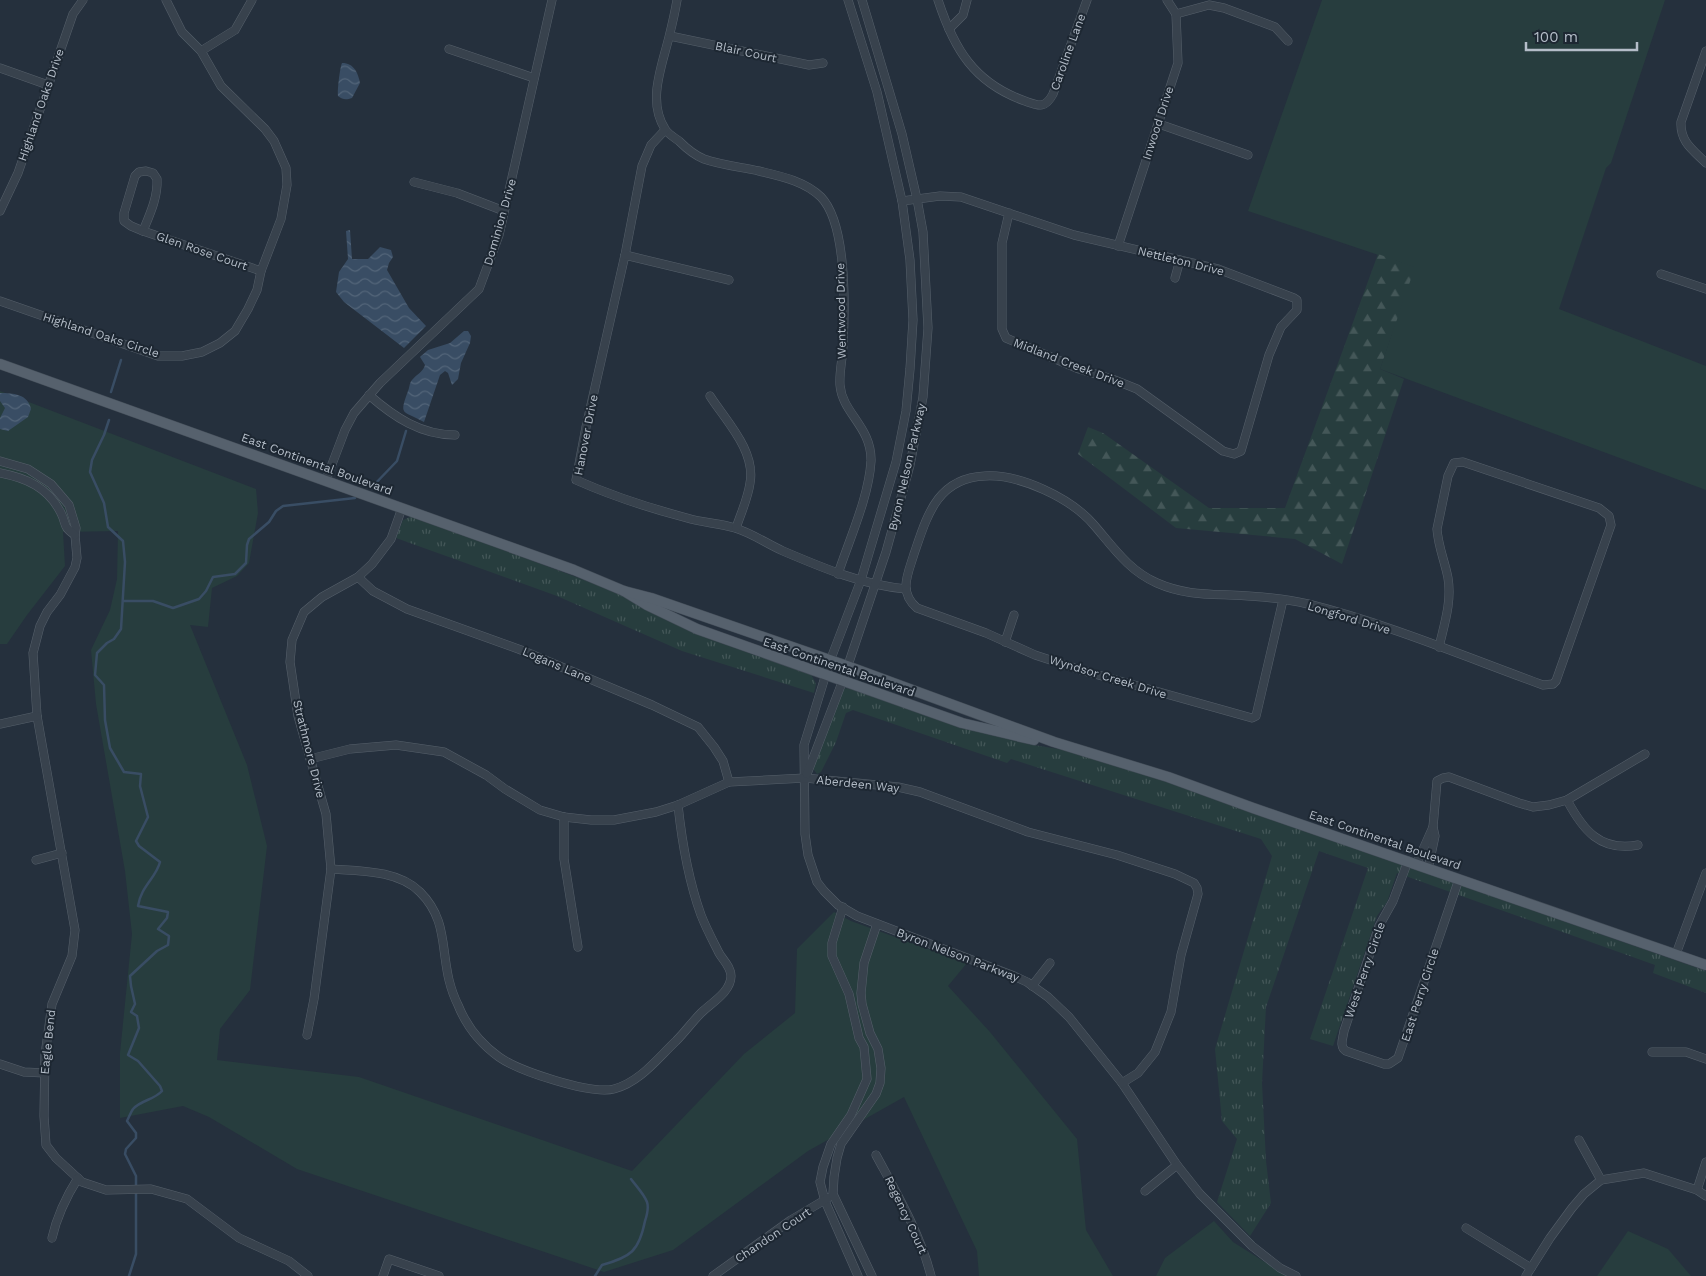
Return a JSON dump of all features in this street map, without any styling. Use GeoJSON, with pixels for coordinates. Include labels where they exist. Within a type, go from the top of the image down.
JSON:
{"type":"FeatureCollection","features":[{"type":"Feature","properties":{"kind":"main road","name":"East Continental Boulevard"},"geometry":{"type":"LineString","coordinates":[[0,364],[574,570],[624,591],[651,598],[847,666],[1054,742],[1168,777],[1706,965]]}},
{"type":"Feature","properties":{"kind":"main road","name":"East Continental Boulevard"},"geometry":{"type":"LineString","coordinates":[[624,591],[647,605],[696,629],[962,723],[1025,739],[1054,742]]}},
{"type":"Feature","properties":{"kind":"street","name":"Highland Oaks Drive"},"geometry":{"type":"LineString","coordinates":[[0,211],[4,195],[18,173],[73,14],[83,0]]}},
{"type":"Feature","properties":{"kind":"street","name":"Highland Oaks Circle"},"geometry":{"type":"LineString","coordinates":[[0,301],[158,356],[182,356],[211,348],[234,331],[248,309],[257,290],[261,271],[282,219],[286,198],[286,168],[274,141],[266,129],[221,86],[201,51],[182,32],[166,0]]}},
{"type":"Feature","properties":{"kind":"street"},"geometry":{"type":"LineString","coordinates":[[201,51],[235,30],[252,0]]}},
{"type":"Feature","properties":{"kind":"street","name":"Dominion Drive"},"geometry":{"type":"LineString","coordinates":[[326,480],[345,430],[354,414],[369,395],[479,290],[496,243],[513,176],[552,0]]}},
{"type":"Feature","properties":{"kind":"street"},"geometry":{"type":"LineString","coordinates":[[665,130],[658,106],[657,85],[678,0]]}},
{"type":"Feature","properties":{"kind":"street","name":"Byron Nelson Parkway"},"geometry":{"type":"LineString","coordinates":[[848,0],[876,92],[902,202],[910,260],[913,320],[906,411],[896,462],[861,580],[830,661],[804,745],[805,834],[808,855],[817,882],[824,891],[857,916],[1014,976],[1048,997],[1069,1017],[1122,1083],[1177,1165],[1200,1194],[1252,1246],[1280,1268],[1296,1276]]}},
{"type":"Feature","properties":{"kind":"street","name":"Byron Nelson Parkway"},"geometry":{"type":"LineString","coordinates":[[805,778],[843,680],[886,552],[910,465],[924,397],[928,328],[923,232],[902,134],[862,0]]}},
{"type":"Feature","properties":{"kind":"street"},"geometry":{"type":"LineString","coordinates":[[938,0],[949,29],[963,15],[966,0]]}},
{"type":"Feature","properties":{"kind":"street","name":"Caroline Lane"},"geometry":{"type":"LineString","coordinates":[[949,29],[964,57],[975,71],[993,87],[1010,96],[1037,106],[1043,106],[1053,94],[1088,0]]}},
{"type":"Feature","properties":{"kind":"street"},"geometry":{"type":"LineString","coordinates":[[1167,0],[1176,14],[1209,5],[1224,8],[1275,27],[1288,41]]}},
{"type":"Feature","properties":{"kind":"street","name":"Inwood Drive"},"geometry":{"type":"LineString","coordinates":[[1118,246],[1178,63],[1176,14]]}},
{"type":"Feature","properties":{"kind":"street","name":"Blair Court"},"geometry":{"type":"LineString","coordinates":[[670,36],[808,65],[823,63]]}},
{"type":"Feature","properties":{"kind":"street"},"geometry":{"type":"LineString","coordinates":[[449,49],[534,78]]}},
{"type":"Feature","properties":{"kind":"street"},"geometry":{"type":"LineString","coordinates":[[1706,51],[1681,122],[1680,132],[1683,139],[1706,163]]}},
{"type":"Feature","properties":{"kind":"street"},"geometry":{"type":"LineString","coordinates":[[0,68],[48,84]]}},
{"type":"Feature","properties":{"kind":"street"},"geometry":{"type":"LineString","coordinates":[[1158,124],[1248,155]]}},
{"type":"Feature","properties":{"kind":"street","name":"Hanover Drive"},"geometry":{"type":"LineString","coordinates":[[665,130],[651,145],[642,166],[625,255],[586,427],[576,480],[654,509],[689,519],[736,528],[782,551],[838,574],[861,580]]}},
{"type":"Feature","properties":{"kind":"street","name":"Wentwood Drive"},"geometry":{"type":"LineString","coordinates":[[665,130],[688,149],[703,158],[733,167],[776,175],[804,185],[820,197],[832,214],[840,250],[844,285],[840,386],[847,403],[868,439],[871,451],[865,492],[838,574]]}},
{"type":"Feature","properties":{"kind":"street","name":"Glen Rose Court"},"geometry":{"type":"LineString","coordinates":[[143,231],[153,208],[158,188],[157,179],[153,173],[146,171],[140,172],[135,176],[124,212],[124,221],[143,231],[261,271]]}},
{"type":"Feature","properties":{"kind":"street"},"geometry":{"type":"LineString","coordinates":[[414,182],[457,193],[504,211]]}},
{"type":"Feature","properties":{"kind":"street","name":"Nettleton Drive"},"geometry":{"type":"LineString","coordinates":[[902,202],[940,196],[961,197],[1074,235],[1218,269],[1251,280],[1297,300],[1297,310],[1281,327],[1269,355],[1239,453]]}},
{"type":"Feature","properties":{"kind":"street","name":"Midland Creek Drive"},"geometry":{"type":"LineString","coordinates":[[1008,213],[1002,243],[1002,329],[1006,338],[1079,369],[1112,378],[1137,389],[1223,451],[1234,454],[1239,453]]}},
{"type":"Feature","properties":{"kind":"street"},"geometry":{"type":"LineString","coordinates":[[625,255],[729,280]]}},
{"type":"Feature","properties":{"kind":"street"},"geometry":{"type":"LineString","coordinates":[[1175,278],[1180,260]]}},
{"type":"Feature","properties":{"kind":"street"},"geometry":{"type":"LineString","coordinates":[[1661,274],[1706,289]]}},
{"type":"Feature","properties":{"kind":"street"},"geometry":{"type":"LineString","coordinates":[[369,395],[385,409],[416,427],[436,434],[456,435]]}},
{"type":"Feature","properties":{"kind":"street"},"geometry":{"type":"LineString","coordinates":[[710,396],[740,440],[747,454],[751,469],[750,483],[736,528]]}},
{"type":"Feature","properties":{"kind":"street","name":"Eagle Bend"},"geometry":{"type":"LineString","coordinates":[[0,461],[28,469],[51,484],[69,505],[76,528],[77,558],[75,567],[40,626],[33,653],[37,716],[75,930],[72,956],[52,1004],[45,1055],[44,1116],[46,1145],[56,1158],[82,1182],[106,1190],[150,1190],[187,1199],[239,1238],[289,1261],[308,1276]]}},
{"type":"Feature","properties":{"kind":"street","name":"Longford Drive"},"geometry":{"type":"LineString","coordinates":[[906,589],[908,574],[925,523],[938,498],[958,483],[968,479],[998,476],[1027,483],[1067,502],[1083,514],[1132,568],[1158,584],[1178,591],[1197,594],[1256,596],[1306,604],[1360,619],[1439,648],[1543,685],[1552,684],[1556,681],[1611,525],[1609,516],[1599,508],[1498,474],[1457,462],[1454,463],[1448,476],[1437,529],[1448,579],[1449,599],[1439,648]]}},
{"type":"Feature","properties":{"kind":"street"},"geometry":{"type":"LineString","coordinates":[[0,473],[18,476],[41,489],[51,498],[60,511],[66,528],[75,535]]}},
{"type":"Feature","properties":{"kind":"street","name":"Strathmore Drive"},"geometry":{"type":"LineString","coordinates":[[307,1035],[314,999],[331,869],[326,814],[298,716],[290,662],[292,640],[304,612],[322,597],[358,577],[372,564],[391,539],[402,508]]}},
{"type":"Feature","properties":{"kind":"street","name":"Logans Lane"},"geometry":{"type":"LineString","coordinates":[[358,577],[374,591],[407,609],[521,650],[652,705],[698,727],[723,761],[729,782]]}},
{"type":"Feature","properties":{"kind":"street"},"geometry":{"type":"LineString","coordinates":[[861,580],[906,589]]}},
{"type":"Feature","properties":{"kind":"street","name":"Wyndsor Creek Drive"},"geometry":{"type":"LineString","coordinates":[[906,589],[910,602],[917,608],[1035,655],[1084,671],[1252,718],[1256,716],[1284,600]]}},
{"type":"Feature","properties":{"kind":"street"},"geometry":{"type":"LineString","coordinates":[[1005,642],[1014,615]]}},
{"type":"Feature","properties":{"kind":"street"},"geometry":{"type":"LineString","coordinates":[[0,724],[37,716]]}},
{"type":"Feature","properties":{"kind":"street","name":"Aberdeen Way"},"geometry":{"type":"LineString","coordinates":[[310,759],[350,748],[396,745],[444,752],[486,775],[540,810],[564,817],[591,820],[614,820],[656,812],[678,805],[729,782],[805,778],[898,787],[920,792],[1028,832],[1117,855],[1194,883],[1198,894],[1180,955],[1171,1012],[1155,1052],[1138,1073],[1122,1083]]}},
{"type":"Feature","properties":{"kind":"street"},"geometry":{"type":"LineString","coordinates":[[1428,869],[1435,836],[1433,827],[1437,781],[1449,777],[1533,807],[1549,805],[1567,800],[1645,754]]}},
{"type":"Feature","properties":{"kind":"street"},"geometry":{"type":"LineString","coordinates":[[1567,800],[1584,827],[1598,840],[1624,847],[1638,845]]}},
{"type":"Feature","properties":{"kind":"street"},"geometry":{"type":"LineString","coordinates":[[331,869],[386,874],[407,882],[419,890],[428,900],[436,913],[442,929],[449,980],[458,1006],[473,1032],[500,1057],[529,1072],[570,1084],[598,1090],[613,1090],[636,1080],[720,996],[727,988],[731,977],[729,968],[702,917],[690,880],[678,805]]}},
{"type":"Feature","properties":{"kind":"street"},"geometry":{"type":"LineString","coordinates":[[564,817],[564,859],[578,947]]}},
{"type":"Feature","properties":{"kind":"street","name":"West Perry Circle"},"geometry":{"type":"LineString","coordinates":[[1346,1051],[1343,1050],[1342,1046],[1344,1031],[1379,926],[1433,827]]}},
{"type":"Feature","properties":{"kind":"street"},"geometry":{"type":"LineString","coordinates":[[36,860],[62,853]]}},
{"type":"Feature","properties":{"kind":"street"},"geometry":{"type":"LineString","coordinates":[[1676,954],[1706,874]]}},
{"type":"Feature","properties":{"kind":"street","name":"East Perry Circle"},"geometry":{"type":"LineString","coordinates":[[1346,1051],[1384,1064],[1389,1064],[1398,1058],[1459,879]]}},
{"type":"Feature","properties":{"kind":"street"},"geometry":{"type":"LineString","coordinates":[[843,907],[832,943],[832,956],[849,994],[859,1038],[864,1047],[867,1079],[851,1115],[831,1144],[820,1182],[825,1200],[858,1276]]}},
{"type":"Feature","properties":{"kind":"street"},"geometry":{"type":"LineString","coordinates":[[872,1276],[834,1194],[834,1177],[836,1158],[841,1144],[876,1094],[880,1083],[881,1068],[878,1049],[870,1033],[861,993],[864,963],[877,924]]}},
{"type":"Feature","properties":{"kind":"street"},"geometry":{"type":"LineString","coordinates":[[1032,986],[1050,963]]}},
{"type":"Feature","properties":{"kind":"street"},"geometry":{"type":"LineString","coordinates":[[1652,1052],[1686,1052],[1706,1058]]}},
{"type":"Feature","properties":{"kind":"street"},"geometry":{"type":"LineString","coordinates":[[0,1064],[24,1072],[45,1073]]}},
{"type":"Feature","properties":{"kind":"street"},"geometry":{"type":"LineString","coordinates":[[1579,1140],[1601,1180]]}},
{"type":"Feature","properties":{"kind":"street","name":"Regency Court"},"geometry":{"type":"LineString","coordinates":[[876,1155],[925,1253],[931,1276]]}},
{"type":"Feature","properties":{"kind":"street"},"geometry":{"type":"LineString","coordinates":[[1697,1190],[1706,1162]]}},
{"type":"Feature","properties":{"kind":"street"},"geometry":{"type":"LineString","coordinates":[[1145,1191],[1177,1165]]}},
{"type":"Feature","properties":{"kind":"street"},"geometry":{"type":"LineString","coordinates":[[1526,1276],[1572,1208],[1584,1194],[1601,1180],[1644,1173],[1697,1190],[1706,1196]]}},
{"type":"Feature","properties":{"kind":"street"},"geometry":{"type":"LineString","coordinates":[[52,1238],[65,1200],[78,1178]]}},
{"type":"Feature","properties":{"kind":"street","name":"Chandon Court"},"geometry":{"type":"LineString","coordinates":[[713,1276],[791,1220],[834,1194]]}},
{"type":"Feature","properties":{"kind":"street"},"geometry":{"type":"LineString","coordinates":[[1466,1228],[1531,1268]]}},
{"type":"Feature","properties":{"kind":"street"},"geometry":{"type":"LineString","coordinates":[[383,1276],[390,1259],[439,1276]]}},
{"type":"Feature","properties":{"kind":"green space"},"geometry":{"type":"Polygon","coordinates":[[[1322,0],[1665,0],[1611,163],[1606,168],[1559,309],[1706,366],[1706,490],[1380,369],[1414,267],[1248,211],[1322,0]]]}},
{"type":"Feature","properties":{"kind":"green space"},"geometry":{"type":"Polygon","coordinates":[[[1378,254],[1415,267],[1380,369],[1404,379],[1342,564],[1295,539],[1176,528],[1078,454],[1088,427],[1103,433],[1209,508],[1285,508],[1378,254]]]}},
{"type":"Feature","properties":{"kind":"green space"},"geometry":{"type":"Polygon","coordinates":[[[0,391],[256,489],[258,513],[249,563],[237,576],[212,588],[208,627],[190,625],[247,765],[267,846],[250,990],[220,1029],[217,1060],[359,1077],[632,1171],[744,1054],[795,1013],[797,949],[834,912],[851,921],[967,963],[948,986],[990,1032],[1077,1139],[1086,1230],[1113,1276],[979,1276],[977,1251],[904,1097],[808,1151],[673,1250],[604,1272],[297,1169],[209,1117],[183,1106],[120,1118],[120,1053],[132,934],[125,871],[96,704],[91,650],[110,610],[117,579],[118,531],[63,532],[65,566],[7,644],[0,644],[0,391]]]}},
{"type":"Feature","properties":{"kind":"green space"},"geometry":{"type":"Polygon","coordinates":[[[410,517],[611,590],[662,617],[811,674],[816,684],[814,693],[682,651],[557,596],[396,538],[403,520],[410,517]]]}},
{"type":"Feature","properties":{"kind":"green space"},"geometry":{"type":"Polygon","coordinates":[[[850,688],[949,723],[1028,744],[1076,752],[1127,768],[1706,971],[1706,993],[1653,973],[1655,965],[1397,873],[1387,902],[1377,916],[1333,1046],[1310,1039],[1368,868],[1319,851],[1266,1007],[1262,1083],[1266,1161],[1271,1203],[1250,1236],[1217,1202],[1237,1139],[1222,1121],[1215,1049],[1272,856],[1261,839],[1011,759],[1007,763],[853,710],[846,713],[836,742],[821,772],[817,774],[812,767],[841,689],[850,688]]]}},
{"type":"Feature","properties":{"kind":"green space"},"geometry":{"type":"Polygon","coordinates":[[[1214,1221],[1233,1242],[1287,1276],[1156,1276],[1165,1258],[1214,1221]]]}},
{"type":"Feature","properties":{"kind":"green space"},"geometry":{"type":"Polygon","coordinates":[[[1628,1231],[1668,1249],[1691,1276],[1597,1276],[1628,1231]]]}},
{"type":"Feature","properties":{"kind":"water"},"geometry":{"type":"Polygon","coordinates":[[[342,63],[346,63],[355,69],[360,83],[352,98],[348,99],[338,96],[342,63]]]}},
{"type":"Feature","properties":{"kind":"water"},"geometry":{"type":"Polygon","coordinates":[[[350,230],[352,259],[368,259],[380,247],[391,250],[393,257],[387,270],[409,308],[426,326],[404,348],[344,302],[336,292],[339,272],[348,259],[346,231],[350,230]]]}},
{"type":"Feature","properties":{"kind":"water"},"geometry":{"type":"Polygon","coordinates":[[[464,331],[468,331],[471,336],[461,363],[458,379],[452,385],[448,373],[445,371],[440,375],[424,422],[407,414],[403,409],[410,382],[425,365],[420,357],[428,350],[450,343],[464,331]]]}},
{"type":"Feature","properties":{"kind":"water"},"geometry":{"type":"Polygon","coordinates":[[[0,393],[15,394],[23,397],[27,400],[31,409],[28,417],[8,431],[0,429],[0,418],[5,408],[0,401],[0,393]]]}},
{"type":"Feature","properties":{"kind":"waterway"},"geometry":{"type":"LineString","coordinates":[[111,392],[121,360]]}},
{"type":"Feature","properties":{"kind":"waterway"},"geometry":{"type":"LineString","coordinates":[[109,420],[92,460],[90,472],[104,503],[108,527],[123,541],[125,562],[121,629],[114,639],[97,653],[95,675],[104,685],[105,720],[110,748],[124,772],[141,774],[140,786],[148,817],[136,841],[139,846],[160,862],[142,893],[138,906],[168,912],[167,918],[158,929],[169,936],[168,945],[157,951],[130,976],[135,1004],[131,1012],[137,1016],[139,1028],[128,1055],[138,1061],[160,1086],[162,1091],[136,1106],[127,1121],[136,1133],[136,1138],[126,1149],[125,1154],[136,1176],[136,1254],[129,1276]]}},
{"type":"Feature","properties":{"kind":"waterway"},"geometry":{"type":"LineString","coordinates":[[372,487],[397,461],[406,431]]}},
{"type":"Feature","properties":{"kind":"waterway"},"geometry":{"type":"LineString","coordinates":[[123,601],[153,601],[173,608],[199,599],[206,591],[213,577],[235,574],[246,563],[249,539],[269,522],[276,511],[283,506],[355,498]]}},
{"type":"Feature","properties":{"kind":"waterway"},"geometry":{"type":"LineString","coordinates":[[595,1276],[602,1265],[620,1259],[632,1251],[643,1231],[648,1204],[631,1179]]}}]}
